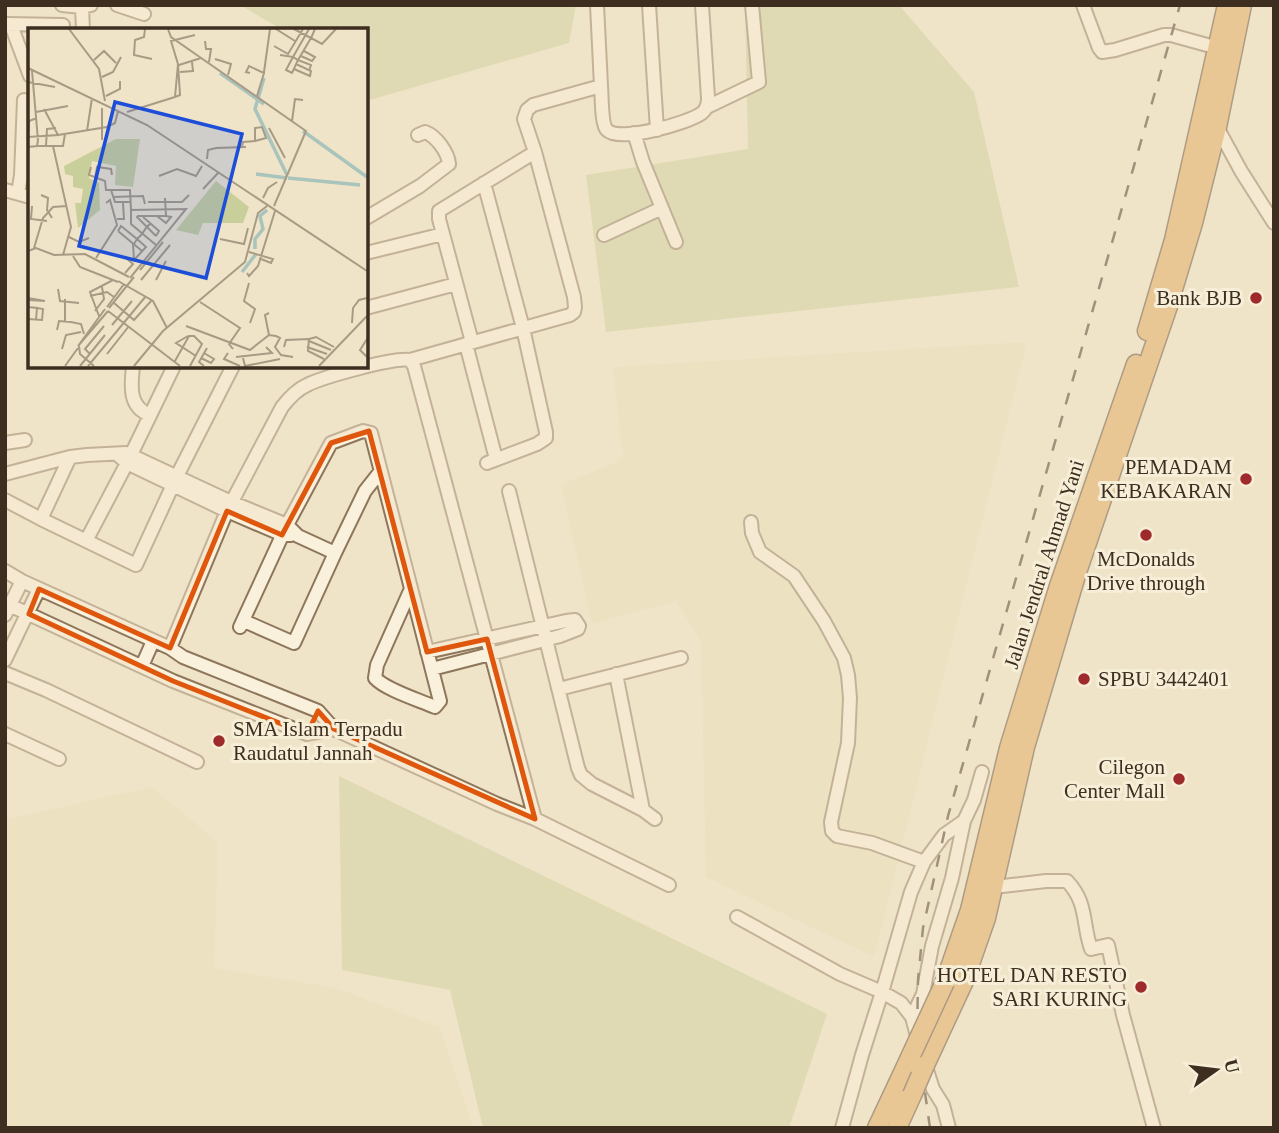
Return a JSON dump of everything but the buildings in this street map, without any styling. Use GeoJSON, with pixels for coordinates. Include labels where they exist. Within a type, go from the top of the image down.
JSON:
{"type":"FeatureCollection","features":[{"type":"Feature","properties":{"kind":"highway","name":"Jalan Jendral Ahmad Yani"},"geometry":{"type":"LineString","coordinates":[[877,1128],[945,982],[970,910],[1009,748],[1043,636],[1160,289],[1189,181],[1227,5]]}},
{"type":"Feature","properties":{"kind":"highway","name":"Jalan Jendral Ahmad Yani"},"geometry":{"type":"LineString","coordinates":[[897,1128],[975,952],[986,918],[1030,728],[1077,572],[1168,306],[1193,223],[1217,127],[1242,5]]}},
{"type":"Feature","properties":{"kind":"street"},"geometry":{"type":"LineString","coordinates":[[62,5],[86,6],[83,28]]}},
{"type":"Feature","properties":{"kind":"street"},"geometry":{"type":"LineString","coordinates":[[117,5],[144,13]]}},
{"type":"Feature","properties":{"kind":"street"},"geometry":{"type":"LineString","coordinates":[[597,5],[604,125],[607,131],[614,134],[657,130],[674,125],[759,82],[752,5]]}},
{"type":"Feature","properties":{"kind":"street"},"geometry":{"type":"LineString","coordinates":[[649,5],[657,130]]}},
{"type":"Feature","properties":{"kind":"street"},"geometry":{"type":"LineString","coordinates":[[702,5],[707,107]]}},
{"type":"Feature","properties":{"kind":"street"},"geometry":{"type":"LineString","coordinates":[[1083,5],[1102,52],[1164,35],[1218,48]]}},
{"type":"Feature","properties":{"kind":"street"},"geometry":{"type":"LineString","coordinates":[[28,71],[8,24],[56,26]]}},
{"type":"Feature","properties":{"kind":"street"},"geometry":{"type":"LineString","coordinates":[[368,367],[396,360],[410,360],[574,312],[575,307],[535,152],[524,119],[527,110],[533,105],[601,86]]}},
{"type":"Feature","properties":{"kind":"street"},"geometry":{"type":"LineString","coordinates":[[18,193],[24,100]]}},
{"type":"Feature","properties":{"kind":"street"},"geometry":{"type":"LineString","coordinates":[[1217,127],[1274,223]]}},
{"type":"Feature","properties":{"kind":"street"},"geometry":{"type":"LineString","coordinates":[[368,217],[420,186],[449,164],[449,159],[432,135],[425,132],[418,135]]}},
{"type":"Feature","properties":{"kind":"street"},"geometry":{"type":"LineString","coordinates":[[634,133],[676,242]]}},
{"type":"Feature","properties":{"kind":"street"},"geometry":{"type":"LineString","coordinates":[[484,183],[523,328],[546,432],[546,438],[537,444],[491,461],[469,343],[439,211],[484,183],[535,152]]}},
{"type":"Feature","properties":{"kind":"street"},"geometry":{"type":"LineString","coordinates":[[604,235],[662,208]]}},
{"type":"Feature","properties":{"kind":"street"},"geometry":{"type":"LineString","coordinates":[[368,253],[443,234]]}},
{"type":"Feature","properties":{"kind":"street"},"geometry":{"type":"LineString","coordinates":[[368,304],[456,284]]}},
{"type":"Feature","properties":{"kind":"street"},"geometry":{"type":"LineString","coordinates":[[410,360],[414,366],[535,819]]}},
{"type":"Feature","properties":{"kind":"street"},"geometry":{"type":"LineString","coordinates":[[133,368],[133,400],[136,407],[150,415]]}},
{"type":"Feature","properties":{"kind":"street"},"geometry":{"type":"LineString","coordinates":[[86,541],[125,458],[173,368]]}},
{"type":"Feature","properties":{"kind":"street"},"geometry":{"type":"LineString","coordinates":[[5,500],[134,568],[232,368]]}},
{"type":"Feature","properties":{"kind":"street"},"geometry":{"type":"LineString","coordinates":[[170,648],[229,507],[282,407],[290,396],[306,386],[365,368]]}},
{"type":"Feature","properties":{"kind":"street"},"geometry":{"type":"LineString","coordinates":[[380,472],[365,491],[294,643],[242,624],[285,530],[331,443],[363,430],[369,431],[380,472],[410,591],[428,652],[440,701],[435,707],[375,678],[377,665],[410,591]]}},
{"type":"Feature","properties":{"kind":"street"},"geometry":{"type":"LineString","coordinates":[[5,443],[25,440]]}},
{"type":"Feature","properties":{"kind":"street"},"geometry":{"type":"LineString","coordinates":[[5,474],[88,454],[125,458],[335,553]]}},
{"type":"Feature","properties":{"kind":"street"},"geometry":{"type":"LineString","coordinates":[[41,519],[70,457]]}},
{"type":"Feature","properties":{"kind":"street"},"geometry":{"type":"LineString","coordinates":[[509,491],[581,775],[592,784],[655,818]]}},
{"type":"Feature","properties":{"kind":"street"},"geometry":{"type":"LineString","coordinates":[[751,523],[760,552],[794,576],[824,621],[844,658],[850,698],[848,743],[831,822],[832,831],[837,836],[872,843],[924,862]]}},
{"type":"Feature","properties":{"kind":"street"},"geometry":{"type":"LineString","coordinates":[[5,571],[170,648],[183,657],[318,711],[334,729],[535,819],[669,886]]}},
{"type":"Feature","properties":{"kind":"street"},"geometry":{"type":"LineString","coordinates":[[22,581],[7,608],[29,614],[173,681],[307,734],[334,729]]}},
{"type":"Feature","properties":{"kind":"street"},"geometry":{"type":"LineString","coordinates":[[5,660],[39,589]]}},
{"type":"Feature","properties":{"kind":"street"},"geometry":{"type":"LineString","coordinates":[[428,652],[487,639],[545,633]]}},
{"type":"Feature","properties":{"kind":"street"},"geometry":{"type":"LineString","coordinates":[[432,669],[490,655],[545,633]]}},
{"type":"Feature","properties":{"kind":"street"},"geometry":{"type":"LineString","coordinates":[[142,666],[153,641]]}},
{"type":"Feature","properties":{"kind":"street"},"geometry":{"type":"LineString","coordinates":[[173,681],[183,657]]}},
{"type":"Feature","properties":{"kind":"street"},"geometry":{"type":"LineString","coordinates":[[559,689],[681,658]]}},
{"type":"Feature","properties":{"kind":"street"},"geometry":{"type":"LineString","coordinates":[[5,673],[197,762]]}},
{"type":"Feature","properties":{"kind":"street"},"geometry":{"type":"LineString","coordinates":[[616,674],[643,810]]}},
{"type":"Feature","properties":{"kind":"street"},"geometry":{"type":"LineString","coordinates":[[307,734],[318,711]]}},
{"type":"Feature","properties":{"kind":"street"},"geometry":{"type":"LineString","coordinates":[[5,734],[59,759]]}},
{"type":"Feature","properties":{"kind":"street"},"geometry":{"type":"LineString","coordinates":[[912,1017],[923,994],[932,946],[964,821],[974,800],[982,772]]}},
{"type":"Feature","properties":{"kind":"street"},"geometry":{"type":"LineString","coordinates":[[842,1128],[911,892],[924,862],[944,835],[964,821]]}},
{"type":"Feature","properties":{"kind":"street"},"geometry":{"type":"LineString","coordinates":[[994,887],[1067,881],[1076,890],[1082,903],[1091,949],[1108,945],[1123,1015],[1154,1128]]}},
{"type":"Feature","properties":{"kind":"street"},"geometry":{"type":"LineString","coordinates":[[737,917],[840,975],[901,1003],[912,1017],[928,1076],[943,1105],[949,1128]]}},
{"type":"Feature","properties":{"kind":"highlighted area"},"geometry":{"type":"Polygon","coordinates":[[[369,431],[427,652],[487,639],[535,819],[334,729],[318,711],[307,734],[173,681],[29,614],[39,589],[170,648],[227,511],[282,535],[331,443],[369,431]]]}},
{"type":"Feature","properties":{"kind":"shaded area"},"geometry":{"type":"Polygon","coordinates":[[[1027,342],[874,957],[706,877],[701,641],[676,601],[592,624],[561,485],[623,459],[613,367],[1027,342]]]}},
{"type":"Feature","properties":{"kind":"shaded area"},"geometry":{"type":"Polygon","coordinates":[[[151,787],[218,842],[214,968],[336,988],[440,1028],[473,1128],[10,1128],[5,1125],[5,820],[151,787]]]}},
{"type":"Feature","properties":{"kind":"green space"},"geometry":{"type":"Polygon","coordinates":[[[240,5],[576,5],[569,43],[368,100],[368,28],[280,28],[240,5]]]}},
{"type":"Feature","properties":{"kind":"green space"},"geometry":{"type":"Polygon","coordinates":[[[745,5],[899,5],[974,92],[1019,287],[606,332],[586,175],[748,149],[745,5]]]}},
{"type":"Feature","properties":{"kind":"green space"},"geometry":{"type":"Polygon","coordinates":[[[339,776],[827,1014],[789,1128],[483,1128],[450,990],[342,970],[339,776]]]}},
{"type":"Feature","properties":{"kind":"railway"},"geometry":{"type":"LineString","coordinates":[[930,1128],[917,1036],[918,980],[923,928],[948,816],[1180,5]]}},
{"type":"Feature","properties":{"kind":"place","name":"Bank BJB"},"geometry":{"type":"Point","coordinates":[1256,298]}},
{"type":"Feature","properties":{"kind":"place","name":"PEMADAM KEBAKARAN"},"geometry":{"type":"Point","coordinates":[1246,479]}},
{"type":"Feature","properties":{"kind":"place","name":"McDonalds Drive through"},"geometry":{"type":"Point","coordinates":[1146,535]}},
{"type":"Feature","properties":{"kind":"place","name":"SPBU 3442401"},"geometry":{"type":"Point","coordinates":[1084,679]}},
{"type":"Feature","properties":{"kind":"place","name":"SMA Islam Terpadu Raudatul Jannah"},"geometry":{"type":"Point","coordinates":[219,741]}},
{"type":"Feature","properties":{"kind":"place","name":"Cilegon Center Mall"},"geometry":{"type":"Point","coordinates":[1179,779]}},
{"type":"Feature","properties":{"kind":"place","name":"HOTEL DAN RESTO SARI KURING"},"geometry":{"type":"Point","coordinates":[1141,987]}}]}
